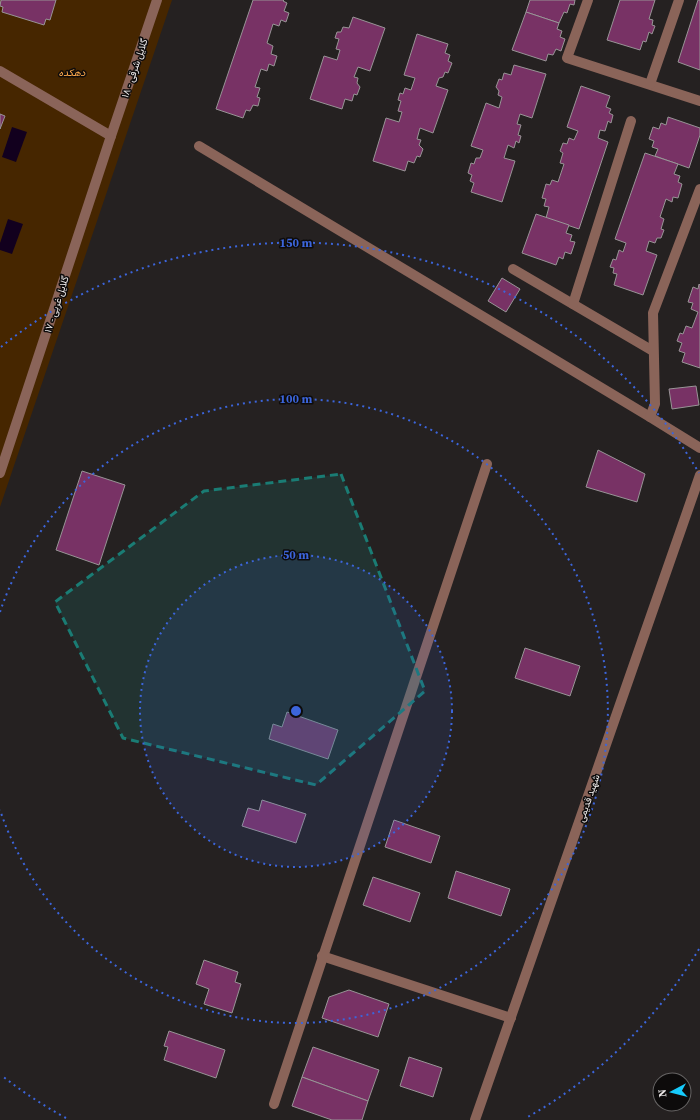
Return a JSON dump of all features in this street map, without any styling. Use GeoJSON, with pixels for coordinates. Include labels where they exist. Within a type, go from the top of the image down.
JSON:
{"type":"FeatureCollection","features":[{"type":"Feature","properties":{"kind":"street","name":"گلایل شرقی - ۱۸"},"geometry":{"type":"LineString","coordinates":[[111,136],[157,0]]}},
{"type":"Feature","properties":{"kind":"street"},"geometry":{"type":"LineString","coordinates":[[588,0],[567,58],[700,101]]}},
{"type":"Feature","properties":{"kind":"street"},"geometry":{"type":"LineString","coordinates":[[650,84],[680,0]]}},
{"type":"Feature","properties":{"kind":"street"},"geometry":{"type":"LineString","coordinates":[[0,70],[111,136]]}},
{"type":"Feature","properties":{"kind":"street"},"geometry":{"type":"LineString","coordinates":[[573,304],[631,122]]}},
{"type":"Feature","properties":{"kind":"street","name":"گلایل غربی - ۱۷"},"geometry":{"type":"LineString","coordinates":[[0,473],[111,136]]}},
{"type":"Feature","properties":{"kind":"street"},"geometry":{"type":"LineString","coordinates":[[199,146],[700,448]]}},
{"type":"Feature","properties":{"kind":"street"},"geometry":{"type":"LineString","coordinates":[[650,417],[654,404],[653,313],[700,189]]}},
{"type":"Feature","properties":{"kind":"street"},"geometry":{"type":"LineString","coordinates":[[513,269],[653,351]]}},
{"type":"Feature","properties":{"kind":"street"},"geometry":{"type":"LineString","coordinates":[[274,1104],[322,956],[488,464]]}},
{"type":"Feature","properties":{"kind":"street","name":"شهید قدیمی"},"geometry":{"type":"LineString","coordinates":[[475,1120],[700,476]]}},
{"type":"Feature","properties":{"kind":"street"},"geometry":{"type":"LineString","coordinates":[[322,956],[511,1018]]}},
{"type":"Feature","properties":{"kind":"highlighted area"},"geometry":{"type":"Polygon","coordinates":[[[341,474],[425,691],[316,785],[123,738],[55,602],[204,491],[341,474]]]}},
{"type":"Feature","properties":{"kind":"green space","name":"دهکده"},"geometry":{"type":"Polygon","coordinates":[[[0,0],[172,0],[0,507],[0,0]]]}},
{"type":"Feature","properties":{"kind":"shaded area"},"geometry":{"type":"Polygon","coordinates":[[[12,127],[27,132],[16,162],[2,157],[12,127]]]}},
{"type":"Feature","properties":{"kind":"shaded area"},"geometry":{"type":"Polygon","coordinates":[[[8,219],[23,224],[12,254],[0,250],[0,243],[8,219]]]}},
{"type":"Feature","properties":{"kind":"building"},"geometry":{"type":"Polygon","coordinates":[[[1,0],[56,0],[50,20],[46,19],[44,25],[2,12],[3,7],[0,6],[1,0]]]}},
{"type":"Feature","properties":{"kind":"building"},"geometry":{"type":"Polygon","coordinates":[[[253,0],[284,0],[283,1],[287,3],[284,11],[289,13],[286,22],[281,20],[279,26],[273,24],[267,43],[273,46],[271,54],[277,56],[274,66],[269,64],[267,71],[261,69],[255,87],[260,88],[257,97],[260,98],[258,106],[253,105],[250,111],[246,110],[243,118],[216,109],[253,0]]]}},
{"type":"Feature","properties":{"kind":"building"},"geometry":{"type":"Polygon","coordinates":[[[530,0],[575,0],[574,5],[570,4],[567,13],[564,12],[559,23],[526,12],[530,0]]]}},
{"type":"Feature","properties":{"kind":"building"},"geometry":{"type":"Polygon","coordinates":[[[620,0],[655,0],[649,19],[653,20],[652,25],[655,26],[652,34],[649,32],[646,42],[643,41],[640,50],[607,40],[620,0]]]}},
{"type":"Feature","properties":{"kind":"building"},"geometry":{"type":"Polygon","coordinates":[[[698,0],[700,0],[700,70],[678,62],[698,0]]]}},
{"type":"Feature","properties":{"kind":"building"},"geometry":{"type":"Polygon","coordinates":[[[526,12],[559,23],[557,29],[562,31],[560,37],[565,39],[561,51],[556,49],[553,55],[548,54],[546,61],[512,50],[526,12]]]}},
{"type":"Feature","properties":{"kind":"building"},"geometry":{"type":"Polygon","coordinates":[[[353,17],[385,28],[370,71],[358,67],[354,77],[358,78],[357,83],[360,87],[357,95],[354,94],[352,101],[345,99],[342,109],[310,99],[324,56],[337,60],[340,50],[336,49],[339,39],[335,38],[337,32],[341,32],[343,27],[349,28],[353,17]]]}},
{"type":"Feature","properties":{"kind":"building"},"geometry":{"type":"Polygon","coordinates":[[[417,34],[448,44],[445,53],[450,55],[448,61],[452,63],[448,73],[445,72],[443,77],[439,78],[436,86],[448,90],[433,133],[420,128],[417,139],[421,140],[419,145],[423,149],[420,157],[417,156],[414,163],[408,161],[405,171],[373,161],[386,118],[399,122],[402,112],[398,111],[401,101],[398,100],[400,93],[403,94],[405,88],[411,90],[415,78],[404,75],[417,34]]]}},
{"type":"Feature","properties":{"kind":"building"},"geometry":{"type":"Polygon","coordinates":[[[514,65],[546,74],[532,118],[520,114],[517,124],[521,125],[518,135],[521,136],[519,143],[516,141],[514,148],[508,145],[504,158],[515,161],[502,202],[471,192],[474,183],[470,181],[472,175],[468,173],[471,163],[474,164],[476,158],[480,158],[483,150],[471,146],[486,103],[499,108],[502,97],[498,95],[499,91],[496,87],[499,79],[502,80],[504,73],[511,75],[514,65]]]}},
{"type":"Feature","properties":{"kind":"building"},"geometry":{"type":"Polygon","coordinates":[[[581,86],[610,96],[606,107],[611,109],[609,113],[613,115],[611,123],[608,121],[605,131],[600,130],[598,138],[608,142],[579,229],[546,218],[549,207],[544,206],[546,199],[542,198],[546,184],[550,185],[552,180],[558,182],[564,164],[560,163],[563,153],[560,151],[563,143],[567,144],[569,138],[574,140],[578,131],[567,127],[581,86]]]}},
{"type":"Feature","properties":{"kind":"building"},"geometry":{"type":"Polygon","coordinates":[[[0,114],[5,116],[0,129],[0,114]]]}},
{"type":"Feature","properties":{"kind":"building"},"geometry":{"type":"Polygon","coordinates":[[[668,117],[700,128],[700,135],[689,168],[655,156],[658,149],[652,147],[654,141],[649,139],[653,127],[659,129],[661,123],[666,125],[668,117]]]}},
{"type":"Feature","properties":{"kind":"building"},"geometry":{"type":"Polygon","coordinates":[[[645,153],[678,164],[674,174],[680,176],[678,182],[682,184],[678,198],[673,197],[672,202],[666,199],[660,217],[664,219],[661,229],[664,230],[661,238],[657,238],[655,243],[649,241],[646,251],[657,255],[643,295],[614,285],[617,274],[613,273],[614,268],[610,267],[613,259],[616,260],[619,250],[623,252],[626,243],[615,239],[645,153]]]}},
{"type":"Feature","properties":{"kind":"building"},"geometry":{"type":"Polygon","coordinates":[[[536,214],[569,225],[566,233],[572,235],[570,241],[575,242],[571,254],[565,252],[563,259],[559,257],[556,265],[522,253],[536,214]]]}},
{"type":"Feature","properties":{"kind":"building"},"geometry":{"type":"Polygon","coordinates":[[[502,278],[520,289],[506,312],[488,301],[502,278]]]}},
{"type":"Feature","properties":{"kind":"building"},"geometry":{"type":"Polygon","coordinates":[[[699,284],[700,368],[682,362],[685,353],[679,351],[682,343],[677,341],[680,333],[683,334],[686,326],[692,328],[698,312],[691,309],[693,303],[688,302],[693,287],[698,289],[699,284]]]}},
{"type":"Feature","properties":{"kind":"building"},"geometry":{"type":"Polygon","coordinates":[[[696,386],[699,405],[672,409],[669,389],[696,386]]]}},
{"type":"Feature","properties":{"kind":"building"},"geometry":{"type":"Polygon","coordinates":[[[598,450],[645,474],[637,502],[586,487],[598,450]]]}},
{"type":"Feature","properties":{"kind":"building"},"geometry":{"type":"Polygon","coordinates":[[[82,471],[125,485],[99,565],[56,550],[82,471]]]}},
{"type":"Feature","properties":{"kind":"building"},"geometry":{"type":"Polygon","coordinates":[[[525,648],[580,666],[570,696],[515,678],[525,648]]]}},
{"type":"Feature","properties":{"kind":"building"},"geometry":{"type":"Polygon","coordinates":[[[287,712],[338,730],[328,759],[269,739],[273,724],[282,727],[287,712]]]}},
{"type":"Feature","properties":{"kind":"building"},"geometry":{"type":"Polygon","coordinates":[[[262,800],[306,814],[296,843],[242,826],[248,808],[259,811],[262,800]]]}},
{"type":"Feature","properties":{"kind":"building"},"geometry":{"type":"Polygon","coordinates":[[[394,820],[440,836],[431,863],[385,847],[394,820]]]}},
{"type":"Feature","properties":{"kind":"building"},"geometry":{"type":"Polygon","coordinates":[[[456,871],[510,889],[501,916],[448,898],[456,871]]]}},
{"type":"Feature","properties":{"kind":"building"},"geometry":{"type":"Polygon","coordinates":[[[373,877],[420,893],[410,922],[363,905],[373,877]]]}},
{"type":"Feature","properties":{"kind":"building"},"geometry":{"type":"Polygon","coordinates":[[[204,960],[238,972],[235,982],[241,984],[232,1013],[204,1004],[209,989],[196,984],[204,960]]]}},
{"type":"Feature","properties":{"kind":"building"},"geometry":{"type":"Polygon","coordinates":[[[349,990],[389,1004],[378,1037],[322,1018],[329,997],[349,990]]]}},
{"type":"Feature","properties":{"kind":"building"},"geometry":{"type":"Polygon","coordinates":[[[169,1031],[225,1050],[216,1078],[164,1060],[168,1047],[164,1046],[169,1031]]]}},
{"type":"Feature","properties":{"kind":"building"},"geometry":{"type":"Polygon","coordinates":[[[313,1047],[379,1070],[368,1101],[302,1077],[313,1047]]]}},
{"type":"Feature","properties":{"kind":"building"},"geometry":{"type":"Polygon","coordinates":[[[409,1057],[442,1068],[433,1097],[400,1086],[409,1057]]]}},
{"type":"Feature","properties":{"kind":"building"},"geometry":{"type":"Polygon","coordinates":[[[302,1077],[368,1101],[362,1120],[332,1120],[292,1106],[302,1077]]]}}]}
